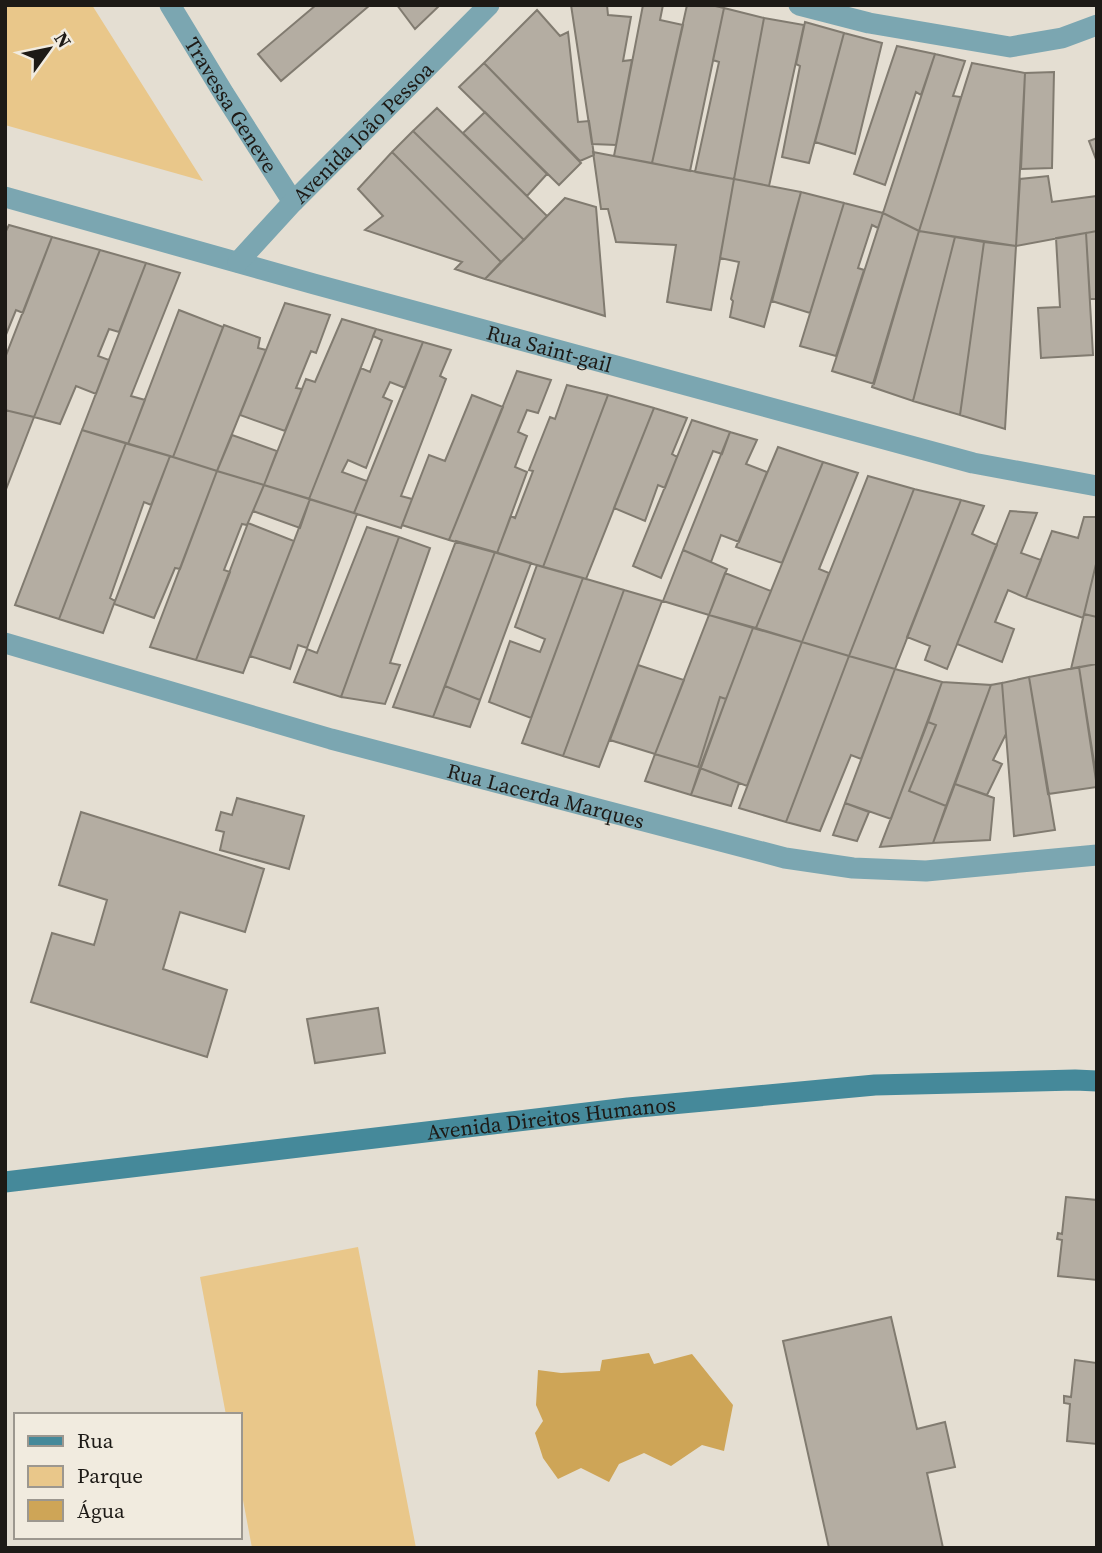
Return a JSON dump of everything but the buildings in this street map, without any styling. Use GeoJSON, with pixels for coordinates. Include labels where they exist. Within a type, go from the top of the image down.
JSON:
{"type":"FeatureCollection","features":[{"type":"Feature","properties":{"kind":"main road","name":"Avenida Direitos Humanos"},"geometry":{"type":"LineString","coordinates":[[5,1182],[600,1112],[875,1085],[1097,1081]]}},
{"type":"Feature","properties":{"kind":"street","name":"Travessa Geneve"},"geometry":{"type":"LineString","coordinates":[[170,5],[293,202]]}},
{"type":"Feature","properties":{"kind":"street","name":"Avenida João Pessoa"},"geometry":{"type":"LineString","coordinates":[[238,262],[293,202],[489,5]]}},
{"type":"Feature","properties":{"kind":"street"},"geometry":{"type":"LineString","coordinates":[[799,5],[869,23],[1010,47],[1062,38],[1097,25]]}},
{"type":"Feature","properties":{"kind":"street","name":"Rua Saint-gail"},"geometry":{"type":"LineString","coordinates":[[5,197],[973,463],[1097,486]]}},
{"type":"Feature","properties":{"kind":"street","name":"Rua Lacerda Marques"},"geometry":{"type":"LineString","coordinates":[[5,643],[331,739],[785,858],[853,868],[926,871],[1097,855]]}},
{"type":"Feature","properties":{"kind":"green space"},"geometry":{"type":"Polygon","coordinates":[[[5,5],[92,5],[203,181],[5,125],[5,5]]]}},
{"type":"Feature","properties":{"kind":"green space"},"geometry":{"type":"Polygon","coordinates":[[[358,1247],[416,1548],[252,1548],[242,1495],[242,1413],[226,1413],[200,1277],[358,1247]]]}},
{"type":"Feature","properties":{"kind":"water"},"geometry":{"type":"Polygon","coordinates":[[[649,1353],[654,1364],[692,1354],[733,1405],[724,1451],[702,1445],[671,1466],[644,1453],[619,1464],[609,1482],[581,1468],[558,1479],[543,1458],[535,1433],[543,1421],[536,1405],[538,1370],[561,1373],[600,1371],[602,1360],[649,1353]]]}}]}
